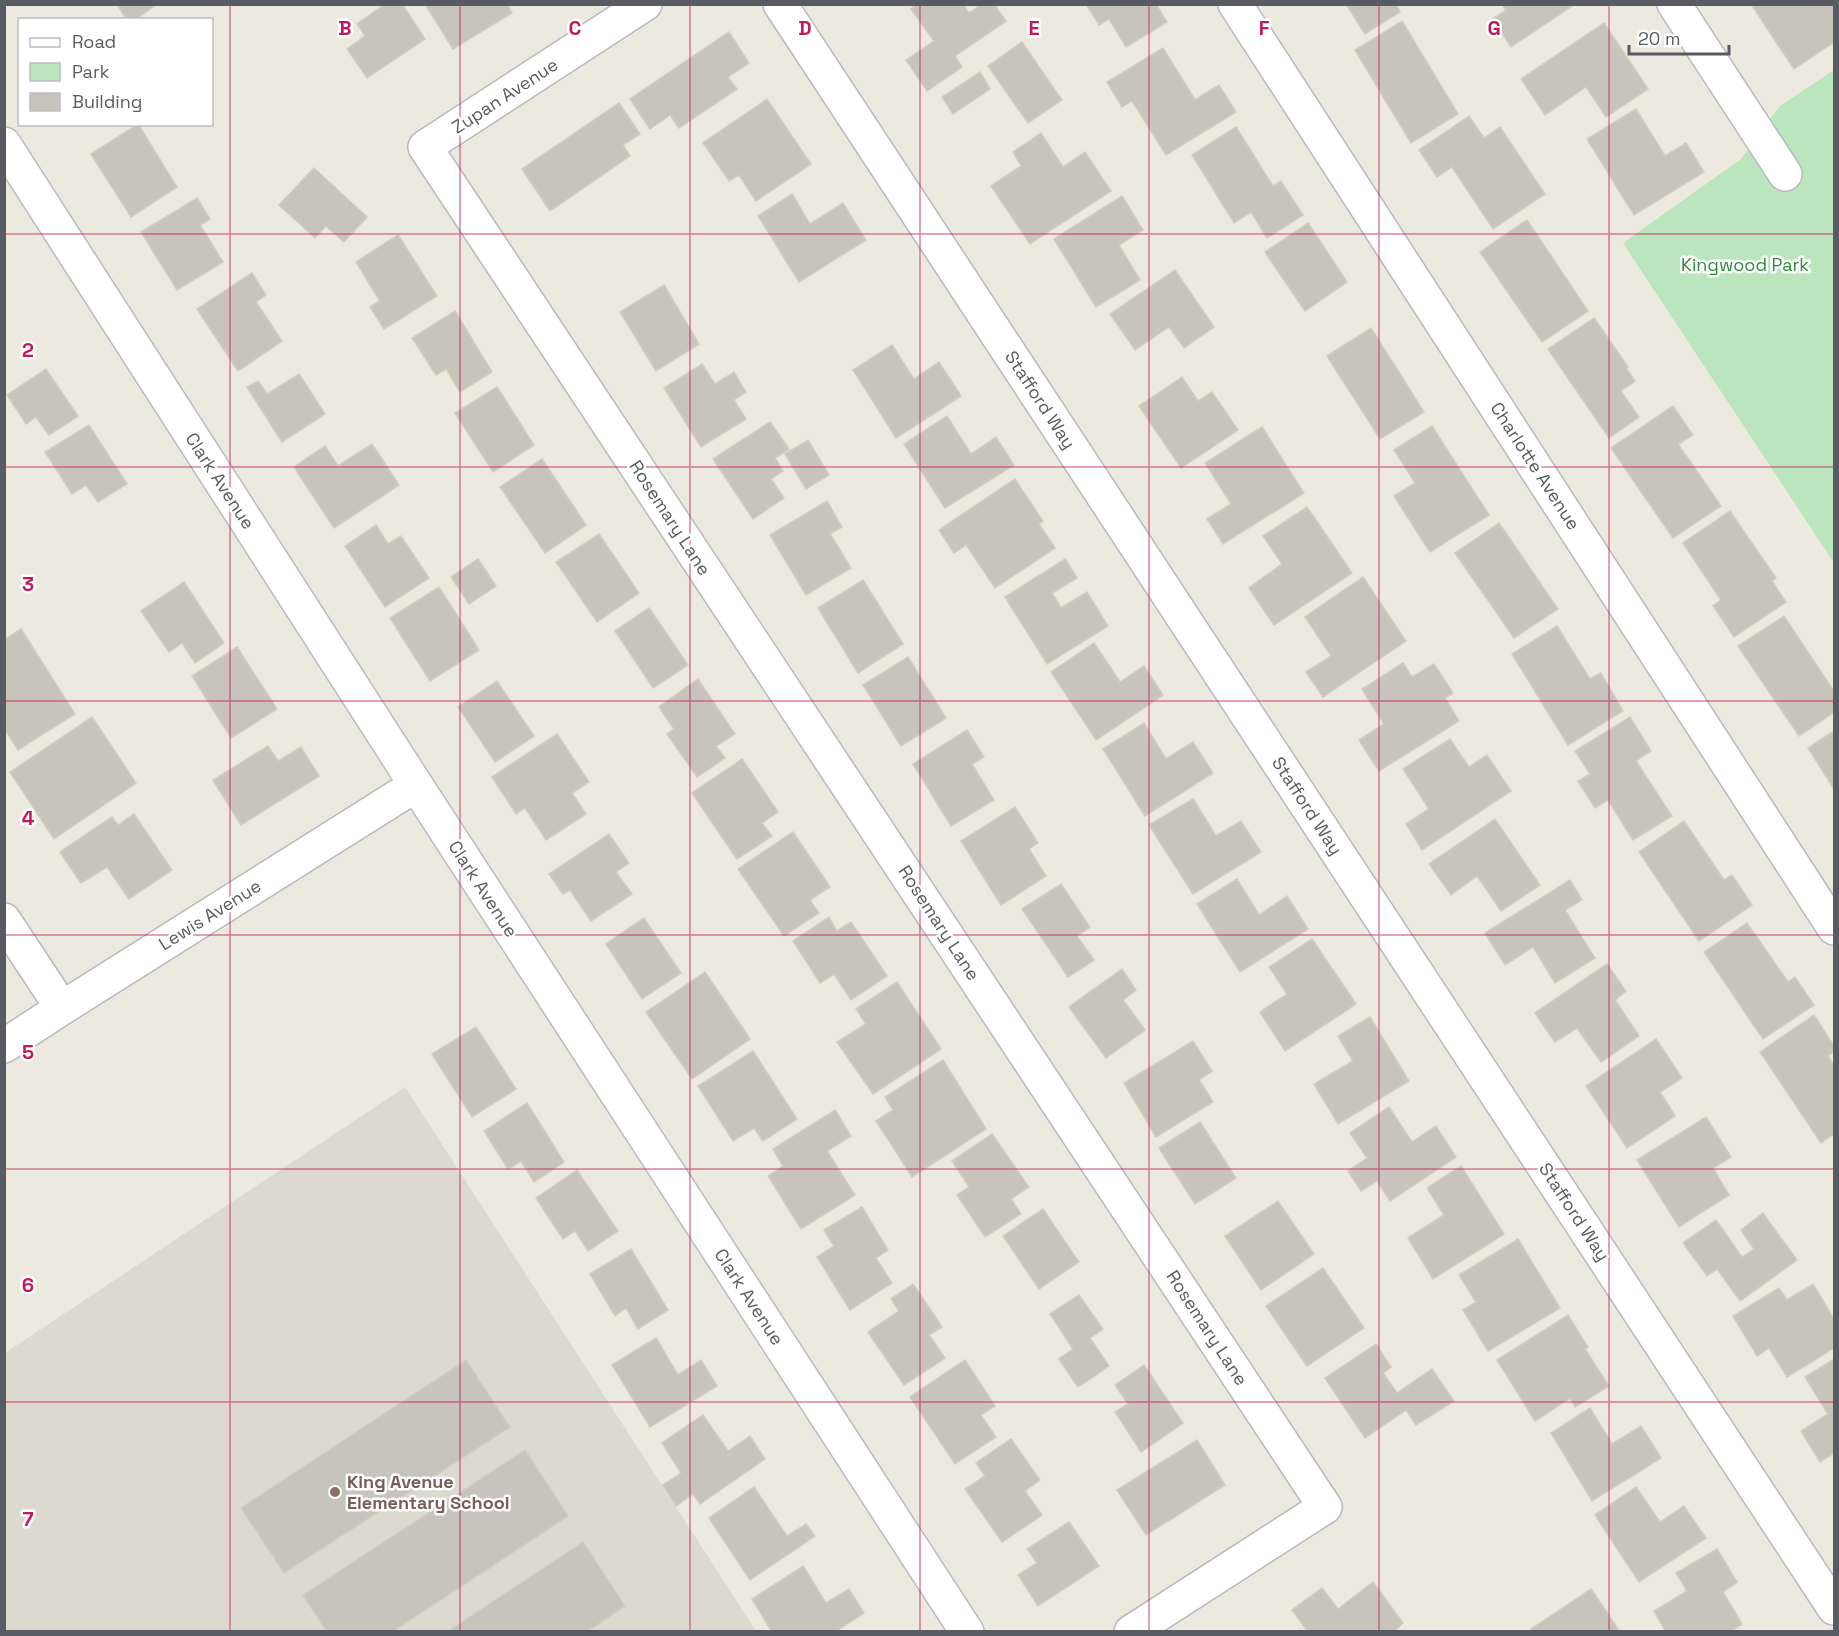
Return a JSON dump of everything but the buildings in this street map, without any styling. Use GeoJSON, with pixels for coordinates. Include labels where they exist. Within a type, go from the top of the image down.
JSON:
{"type":"FeatureCollection","features":[{"type":"Feature","properties":{"kind":"street","name":"Zupan Avenue"},"geometry":{"type":"LineString","coordinates":[[425,147],[645,4]]}},
{"type":"Feature","properties":{"kind":"street","name":"Stafford Way"},"geometry":{"type":"LineString","coordinates":[[780,4],[1834,1608]]}},
{"type":"Feature","properties":{"kind":"street","name":"Charlotte Avenue"},"geometry":{"type":"LineString","coordinates":[[1235,4],[1834,928]]}},
{"type":"Feature","properties":{"kind":"street"},"geometry":{"type":"LineString","coordinates":[[1674,4],[1785,174]]}},
{"type":"Feature","properties":{"kind":"street","name":"Clark Avenue"},"geometry":{"type":"LineString","coordinates":[[4,144],[416,785],[967,1632]]}},
{"type":"Feature","properties":{"kind":"street","name":"Rosemary Lane"},"geometry":{"type":"LineString","coordinates":[[425,147],[1325,1507],[1131,1632]]}},
{"type":"Feature","properties":{"kind":"street","name":"Lewis Avenue"},"geometry":{"type":"LineString","coordinates":[[4,1046],[416,785]]}},
{"type":"Feature","properties":{"kind":"street"},"geometry":{"type":"LineString","coordinates":[[4,920],[62,1008]]}},
{"type":"Feature","properties":{"kind":"shaded area","name":"King Avenue Elementary School"},"geometry":{"type":"Polygon","coordinates":[[[405,1087],[756,1631],[5,1632],[5,1353],[405,1087]]]}},
{"type":"Feature","properties":{"kind":"green space","name":"Kingwood Park"},"geometry":{"type":"Polygon","coordinates":[[[1834,70],[1834,563],[1623,243],[1741,159],[1780,106],[1834,70]]]}},
{"type":"Feature","properties":{"kind":"place","name":"King Avenue Elementary School"},"geometry":{"type":"Point","coordinates":[335,1492]}}]}
